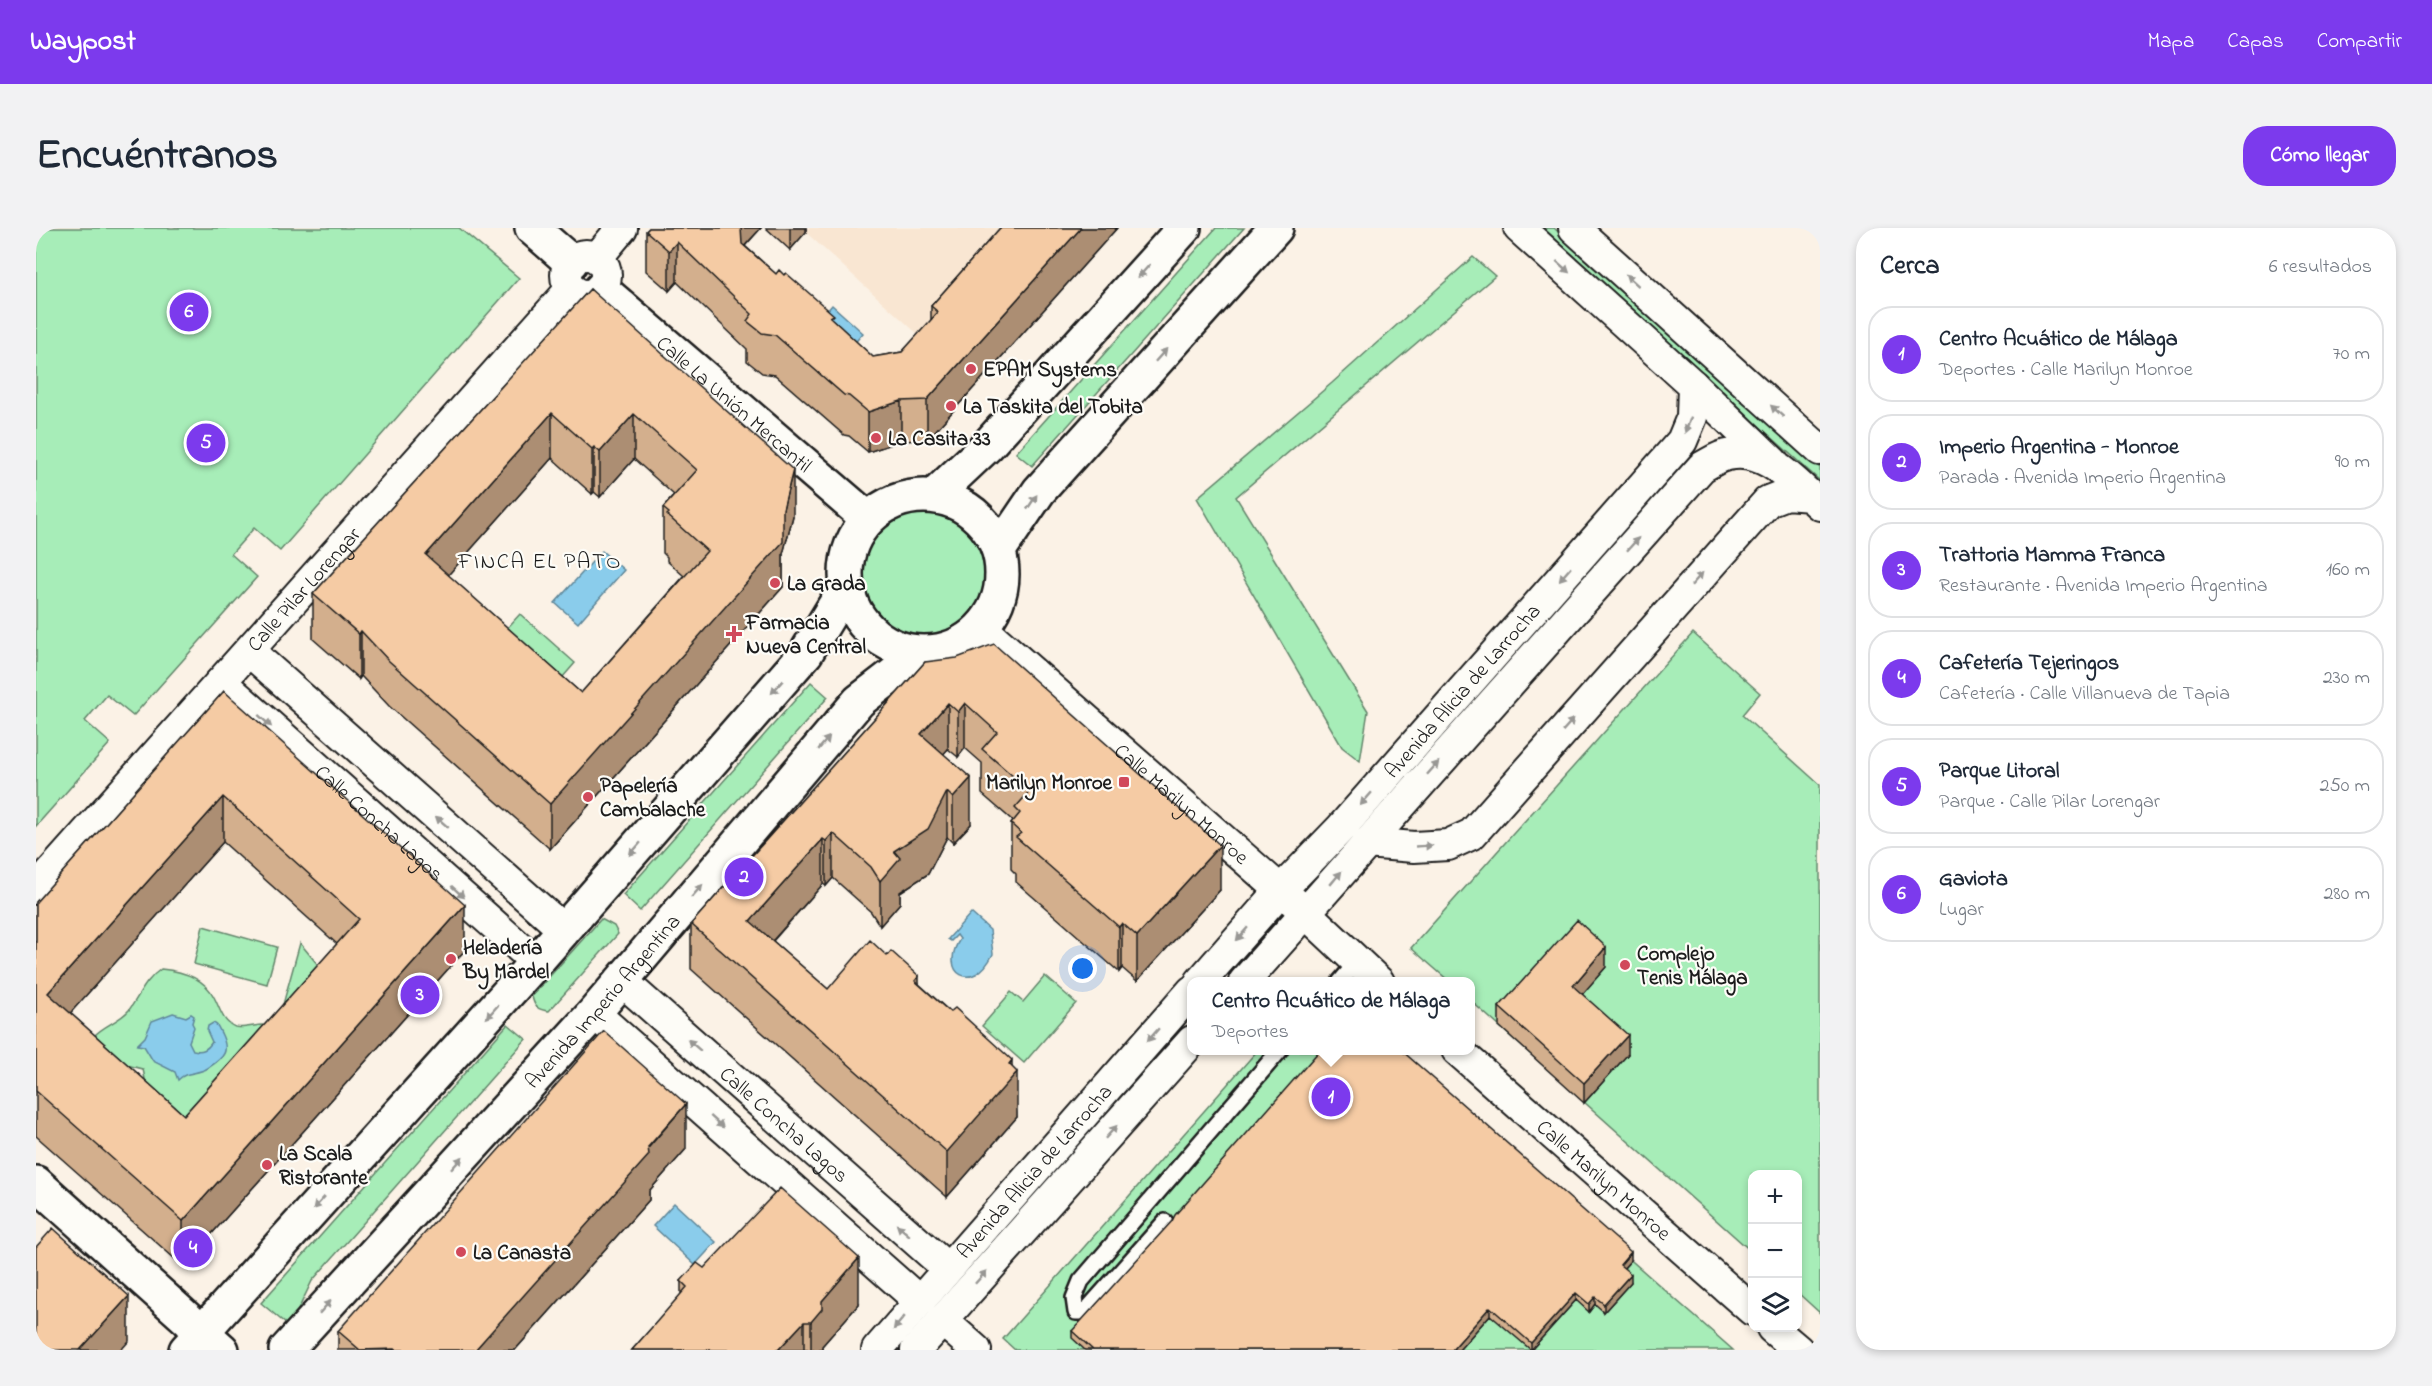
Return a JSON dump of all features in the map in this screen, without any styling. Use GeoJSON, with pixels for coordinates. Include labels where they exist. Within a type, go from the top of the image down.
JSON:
{"type":"FeatureCollection","features":[{"type":"Feature","properties":{"kind":"street","name":"Calle La Unión Mercantil"},"geometry":{"type":"LineString","coordinates":[[532,228],[867,518]]}},
{"type":"Feature","properties":{"kind":"street","name":"Calle Pilar Lorengar"},"geometry":{"type":"LineString","coordinates":[[36,889],[585,275],[622,228]]}},
{"type":"Feature","properties":{"kind":"street"},"geometry":{"type":"LineString","coordinates":[[935,495],[987,446],[1184,228]]}},
{"type":"Feature","properties":{"kind":"street"},"geometry":{"type":"LineString","coordinates":[[999,550],[1039,492],[1275,228]]}},
{"type":"Feature","properties":{"kind":"street","name":"Avenida Alicia de Larrocha"},"geometry":{"type":"LineString","coordinates":[[1519,228],[1693,385],[1815,501]]}},
{"type":"Feature","properties":{"kind":"street"},"geometry":{"type":"LineString","coordinates":[[1574,228],[1820,450]]}},
{"type":"Feature","properties":{"kind":"street","name":"Avenida Alicia de Larrocha"},"geometry":{"type":"LineString","coordinates":[[1204,977],[1280,891],[1341,828],[1682,441],[1692,417],[1693,385]]}},
{"type":"Feature","properties":{"kind":"street","name":"Avenida Alicia de Larrocha"},"geometry":{"type":"LineString","coordinates":[[1248,977],[1702,467],[1727,454],[1755,455],[1785,473]]}},
{"type":"Feature","properties":{"kind":"street","name":"Avenida Alicia de Larrocha"},"geometry":{"type":"LineString","coordinates":[[1366,843],[1414,847],[1448,845],[1472,834],[1768,501],[1786,494],[1815,501]]}},
{"type":"Feature","properties":{"kind":"street"},"geometry":{"type":"LineString","coordinates":[[935,495],[963,505],[986,524],[999,550],[1003,577],[997,604],[982,628],[964,642],[943,651],[920,654],[885,644],[859,620],[846,587],[848,550],[867,518],[887,504],[910,496],[935,495]]}},
{"type":"Feature","properties":{"kind":"street"},"geometry":{"type":"LineString","coordinates":[[36,1183],[204,1344],[806,653],[846,587]]}},
{"type":"Feature","properties":{"kind":"street","name":"Calle Marilyn Monroe"},"geometry":{"type":"LineString","coordinates":[[982,628],[1306,914],[1359,975]]}},
{"type":"Feature","properties":{"kind":"street","name":"Calle Concha Lagos"},"geometry":{"type":"LineString","coordinates":[[249,651],[564,930]]}},
{"type":"Feature","properties":{"kind":"street","name":"Avenida Imperio Argentina"},"geometry":{"type":"LineString","coordinates":[[286,1350],[594,1013],[859,701],[920,654]]}},
{"type":"Feature","properties":{"kind":"street","name":"Calle Concha Lagos"},"geometry":{"type":"LineString","coordinates":[[221,682],[536,962]]}},
{"type":"Feature","properties":{"kind":"street","name":"Calle Concha Lagos"},"geometry":{"type":"LineString","coordinates":[[621,980],[947,1268]]}},
{"type":"Feature","properties":{"kind":"street","name":"Avenida Alicia de Larrocha"},"geometry":{"type":"LineString","coordinates":[[876,1350],[1187,996]]}},
{"type":"Feature","properties":{"kind":"street","name":"Calle Concha Lagos"},"geometry":{"type":"LineString","coordinates":[[594,1013],[918,1300]]}},
{"type":"Feature","properties":{"kind":"street","name":"Avenida Alicia de Larrocha"},"geometry":{"type":"LineString","coordinates":[[916,1350],[1187,1045]]}},
{"type":"Feature","properties":{"kind":"street","name":"Calle Marilyn Monroe"},"geometry":{"type":"LineString","coordinates":[[1463,1055],[1748,1306]]}},
{"type":"Feature","properties":{"kind":"street"},"geometry":{"type":"LineString","coordinates":[[942,1320],[976,1350]]}},
{"type":"Feature","properties":{"kind":"street"},"geometry":{"type":"LineString","coordinates":[[1777,1332],[1798,1350]]}},
{"type":"Feature","properties":{"kind":"lane"},"geometry":{"type":"LineString","coordinates":[[1165,1222],[1085,1312],[1076,1312],[1074,1298],[1081,1281],[1276,1055]]}},
{"type":"Feature","properties":{"kind":"shaded area"},"geometry":{"type":"Polygon","coordinates":[[[801,228],[1117,228],[975,386],[801,228]]]}},
{"type":"Feature","properties":{"kind":"green space"},"geometry":{"type":"Polygon","coordinates":[[[36,228],[459,228],[519,278],[280,551],[254,528],[231,554],[257,577],[133,716],[107,695],[85,721],[110,743],[36,826],[36,228]]]}},
{"type":"Feature","properties":{"kind":"green space"},"geometry":{"type":"Polygon","coordinates":[[[1216,228],[1244,228],[1032,466],[1016,453],[1216,228]]]}},
{"type":"Feature","properties":{"kind":"green space"},"geometry":{"type":"Polygon","coordinates":[[[1539,228],[1554,228],[1820,468],[1820,481],[1539,228]]]}},
{"type":"Feature","properties":{"kind":"green space"},"geometry":{"type":"Polygon","coordinates":[[[1473,257],[1495,276],[1236,497],[1368,711],[1360,761],[1342,747],[1197,498],[1332,383],[1473,257]]]}},
{"type":"Feature","properties":{"kind":"green space"},"geometry":{"type":"Polygon","coordinates":[[[1668,475],[1673,479],[1353,839],[1350,836],[1668,475]]]}},
{"type":"Feature","properties":{"kind":"green space"},"geometry":{"type":"Polygon","coordinates":[[[924,513],[948,517],[967,531],[981,550],[985,574],[981,598],[967,617],[948,631],[924,635],[900,631],[881,617],[867,598],[863,574],[867,550],[881,531],[900,517],[924,513]]]}},
{"type":"Feature","properties":{"kind":"green space"},"geometry":{"type":"Polygon","coordinates":[[[520,614],[575,663],[556,685],[500,636],[520,614]]]}},
{"type":"Feature","properties":{"kind":"green space","name":"Complejo Tenis Málaga"},"geometry":{"type":"Polygon","coordinates":[[[1693,633],[1760,693],[1742,715],[1820,785],[1820,1313],[1802,1297],[1802,1170],[1748,1170],[1748,1248],[1475,1005],[1475,977],[1444,977],[1411,948],[1693,633]]]}},
{"type":"Feature","properties":{"kind":"green space"},"geometry":{"type":"Polygon","coordinates":[[[811,682],[828,697],[640,911],[623,895],[811,682]]]}},
{"type":"Feature","properties":{"kind":"green space"},"geometry":{"type":"Polygon","coordinates":[[[601,919],[614,926],[618,934],[549,1011],[537,1007],[532,996],[601,919]]]}},
{"type":"Feature","properties":{"kind":"green space"},"geometry":{"type":"Polygon","coordinates":[[[203,926],[277,947],[267,984],[194,964],[203,926]]]}},
{"type":"Feature","properties":{"kind":"green space"},"geometry":{"type":"Polygon","coordinates":[[[300,943],[332,982],[282,1008],[300,943]]]}},
{"type":"Feature","properties":{"kind":"green space"},"geometry":{"type":"Polygon","coordinates":[[[161,969],[184,973],[204,984],[210,990],[224,1018],[231,1025],[241,1028],[263,1025],[270,1036],[201,1133],[137,1078],[145,1079],[143,1069],[119,1063],[94,1036],[129,1010],[147,983],[161,969]]]}},
{"type":"Feature","properties":{"kind":"green space"},"geometry":{"type":"Polygon","coordinates":[[[1045,976],[1076,1003],[1024,1063],[982,1026],[1011,992],[1023,1002],[1045,976]]]}},
{"type":"Feature","properties":{"kind":"green space"},"geometry":{"type":"Polygon","coordinates":[[[508,1024],[526,1039],[312,1281],[297,1312],[286,1324],[261,1303],[508,1024]]]}},
{"type":"Feature","properties":{"kind":"green space"},"geometry":{"type":"Polygon","coordinates":[[[1253,1055],[1398,1055],[1733,1350],[1015,1350],[1003,1339],[1253,1055]]]}},
{"type":"Feature","properties":{"kind":"water"},"geometry":{"type":"Polygon","coordinates":[[[832,305],[863,333],[847,352],[815,325],[832,305]]]}},
{"type":"Feature","properties":{"kind":"water"},"geometry":{"type":"Polygon","coordinates":[[[602,551],[624,570],[578,623],[555,603],[602,551]]]}},
{"type":"Feature","properties":{"kind":"water"},"geometry":{"type":"Polygon","coordinates":[[[971,913],[990,930],[993,954],[985,967],[976,974],[968,976],[961,975],[953,961],[954,951],[960,939],[957,935],[951,941],[948,939],[971,913]]]}},
{"type":"Feature","properties":{"kind":"water"},"geometry":{"type":"Polygon","coordinates":[[[173,1013],[186,1017],[191,1014],[194,1016],[192,1023],[194,1027],[189,1042],[193,1050],[204,1050],[210,1045],[212,1042],[207,1031],[208,1026],[213,1023],[218,1027],[225,1045],[222,1057],[214,1064],[178,1080],[175,1072],[153,1061],[144,1046],[137,1045],[145,1037],[152,1021],[173,1013]]]}},
{"type":"Feature","properties":{"kind":"water"},"geometry":{"type":"Polygon","coordinates":[[[674,1203],[716,1242],[695,1265],[653,1226],[674,1203]]]}},
{"type":"Feature","properties":{"kind":"building"},"geometry":{"type":"Polygon","coordinates":[[[649,228],[741,228],[742,244],[776,274],[779,270],[784,275],[786,273],[834,315],[830,317],[873,357],[902,352],[938,312],[931,306],[1000,228],[1081,228],[927,400],[901,401],[868,412],[849,396],[844,395],[775,335],[762,333],[747,321],[752,314],[677,242],[669,251],[646,231],[649,228]]]}},
{"type":"Feature","properties":{"kind":"building"},"geometry":{"type":"Polygon","coordinates":[[[590,289],[793,470],[783,509],[783,542],[550,804],[389,661],[361,631],[359,634],[313,594],[590,289]],[[552,413],[426,555],[581,693],[707,551],[667,515],[669,513],[663,508],[697,470],[634,414],[600,452],[594,447],[592,449],[552,413]]]}},
{"type":"Feature","properties":{"kind":"building"},"geometry":{"type":"Polygon","coordinates":[[[994,644],[1220,845],[1137,936],[1122,923],[1119,927],[1016,837],[1021,833],[1011,824],[1020,813],[1015,808],[1030,791],[982,749],[997,732],[965,703],[958,712],[948,703],[921,734],[971,778],[953,798],[947,792],[928,829],[894,851],[900,858],[880,881],[871,867],[833,833],[826,841],[823,839],[750,921],[828,989],[870,940],[887,956],[891,951],[919,976],[915,981],[950,1012],[955,1008],[1012,1060],[1009,1064],[1017,1072],[947,1152],[691,924],[925,662],[957,658],[994,644]]]}},
{"type":"Feature","properties":{"kind":"building"},"geometry":{"type":"Polygon","coordinates":[[[224,691],[465,905],[183,1221],[36,1091],[36,902],[224,691]],[[223,797],[48,993],[184,1115],[359,919],[223,797]]]}},
{"type":"Feature","properties":{"kind":"building"},"geometry":{"type":"Polygon","coordinates":[[[1577,920],[1606,947],[1573,986],[1628,1035],[1584,1083],[1499,1007],[1577,920]]]}},
{"type":"Feature","properties":{"kind":"building"},"geometry":{"type":"Polygon","coordinates":[[[604,1031],[686,1104],[648,1147],[649,1155],[475,1350],[360,1350],[338,1331],[604,1031]]]}},
{"type":"Feature","properties":{"kind":"building"},"geometry":{"type":"Polygon","coordinates":[[[1316,1055],[1407,1055],[1631,1252],[1620,1265],[1631,1274],[1604,1304],[1595,1297],[1589,1304],[1576,1293],[1531,1343],[1490,1307],[1452,1350],[1093,1350],[1072,1331],[1316,1055]]]}},
{"type":"Feature","properties":{"kind":"building"},"geometry":{"type":"Polygon","coordinates":[[[780,1188],[859,1258],[822,1301],[822,1309],[811,1322],[804,1322],[778,1350],[632,1350],[687,1287],[681,1281],[697,1263],[704,1268],[780,1188]]]}},
{"type":"Feature","properties":{"kind":"building"},"geometry":{"type":"Polygon","coordinates":[[[53,1228],[129,1296],[80,1350],[36,1350],[36,1247],[53,1228]]]}},
{"type":"Feature","properties":{"kind":"place","name":"Gaviota"},"geometry":{"type":"Point","coordinates":[189,312]}},
{"type":"Feature","properties":{"kind":"place","name":"EPAM Systems"},"geometry":{"type":"Point","coordinates":[971,369]}},
{"type":"Feature","properties":{"kind":"place","name":"La Taskita del Tobita"},"geometry":{"type":"Point","coordinates":[951,406]}},
{"type":"Feature","properties":{"kind":"place","name":"La Casita 33"},"geometry":{"type":"Point","coordinates":[876,438]}},
{"type":"Feature","properties":{"kind":"place","name":"Parque Litoral"},"geometry":{"type":"Point","coordinates":[206,443]}},
{"type":"Feature","properties":{"kind":"place","name":"La Grada"},"geometry":{"type":"Point","coordinates":[775,583]}},
{"type":"Feature","properties":{"kind":"place","name":"Farmacia Nueva Central"},"geometry":{"type":"Point","coordinates":[734,634]}},
{"type":"Feature","properties":{"kind":"place","name":"Marilyn Monroe"},"geometry":{"type":"Point","coordinates":[1124,782]}},
{"type":"Feature","properties":{"kind":"place","name":"Papelería Cambalache"},"geometry":{"type":"Point","coordinates":[588,797]}},
{"type":"Feature","properties":{"kind":"place","name":"Imperio Argentina - Monroe"},"geometry":{"type":"Point","coordinates":[744,877]}},
{"type":"Feature","properties":{"kind":"place","name":"Heladería By Mardel"},"geometry":{"type":"Point","coordinates":[451,959]}},
{"type":"Feature","properties":{"kind":"place","name":"Complejo Tenis Málaga"},"geometry":{"type":"Point","coordinates":[1625,965]}},
{"type":"Feature","properties":{"kind":"place","name":"Trattoria Mamma Franca"},"geometry":{"type":"Point","coordinates":[420,995]}},
{"type":"Feature","properties":{"kind":"place","name":"Centro Acuático de Málaga"},"geometry":{"type":"Point","coordinates":[1331,1097]}},
{"type":"Feature","properties":{"kind":"place","name":"La Scala Ristorante"},"geometry":{"type":"Point","coordinates":[267,1165]}},
{"type":"Feature","properties":{"kind":"place","name":"Cafetería Tejeringos"},"geometry":{"type":"Point","coordinates":[193,1248]}},
{"type":"Feature","properties":{"kind":"place","name":"La Canasta"},"geometry":{"type":"Point","coordinates":[461,1252]}},
{"type":"Feature","properties":{"kind":"district","name":"FINCA EL PATO"},"geometry":{"type":"Point","coordinates":[540,560]}}]}
